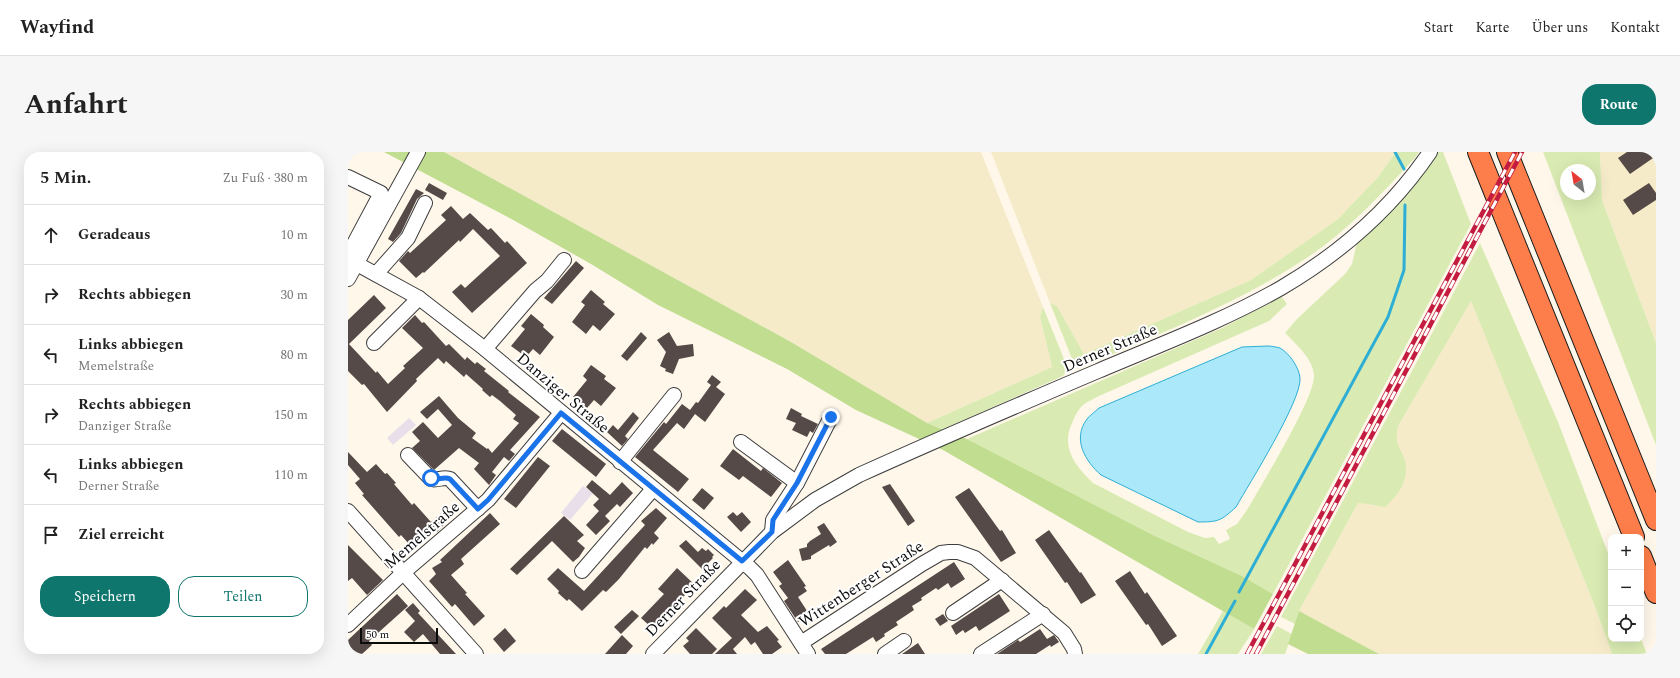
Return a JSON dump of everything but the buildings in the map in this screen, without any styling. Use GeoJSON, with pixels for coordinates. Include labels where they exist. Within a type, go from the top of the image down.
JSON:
{"type":"FeatureCollection","features":[{"type":"Feature","properties":{"kind":"highway"},"geometry":{"type":"LineString","coordinates":[[1478,152],[1633,534]]}},
{"type":"Feature","properties":{"kind":"highway"},"geometry":{"type":"LineString","coordinates":[[1507,153],[1656,520]]}},
{"type":"Feature","properties":{"kind":"highway"},"geometry":{"type":"LineString","coordinates":[[1644,563],[1656,593]]}},
{"type":"Feature","properties":{"kind":"street","name":"Derner Straße"},"geometry":{"type":"LineString","coordinates":[[653,654],[742,561],[772,532],[838,486],[919,448],[1211,323],[1280,288],[1310,270],[1354,236],[1402,188],[1428,156]]}},
{"type":"Feature","properties":{"kind":"street"},"geometry":{"type":"LineString","coordinates":[[351,259],[416,157]]}},
{"type":"Feature","properties":{"kind":"street"},"geometry":{"type":"LineString","coordinates":[[348,178],[381,192],[351,259],[348,279]]}},
{"type":"Feature","properties":{"kind":"street"},"geometry":{"type":"LineString","coordinates":[[376,274],[408,238],[425,203]]}},
{"type":"Feature","properties":{"kind":"street","name":"Danziger Straße"},"geometry":{"type":"LineString","coordinates":[[351,259],[420,298],[485,349],[620,462],[742,561],[757,575],[805,648]]}},
{"type":"Feature","properties":{"kind":"street"},"geometry":{"type":"LineString","coordinates":[[485,349],[535,290],[547,281],[564,260]]}},
{"type":"Feature","properties":{"kind":"street"},"geometry":{"type":"LineString","coordinates":[[374,343],[420,298]]}},
{"type":"Feature","properties":{"kind":"street"},"geometry":{"type":"LineString","coordinates":[[620,462],[674,395]]}},
{"type":"Feature","properties":{"kind":"street","name":"Memelstraße"},"geometry":{"type":"LineString","coordinates":[[348,625],[404,572],[488,500],[561,413]]}},
{"type":"Feature","properties":{"kind":"street"},"geometry":{"type":"LineString","coordinates":[[772,532],[773,520],[797,483],[831,417]]}},
{"type":"Feature","properties":{"kind":"street"},"geometry":{"type":"LineString","coordinates":[[741,442],[797,483]]}},
{"type":"Feature","properties":{"kind":"street"},"geometry":{"type":"LineString","coordinates":[[408,455],[431,478],[435,480],[450,479],[478,509]]}},
{"type":"Feature","properties":{"kind":"street"},"geometry":{"type":"LineString","coordinates":[[582,571],[653,489]]}},
{"type":"Feature","properties":{"kind":"street"},"geometry":{"type":"LineString","coordinates":[[348,511],[476,654]]}},
{"type":"Feature","properties":{"kind":"street","name":"Wittenberger Straße"},"geometry":{"type":"LineString","coordinates":[[805,648],[941,554],[958,552],[970,556],[1043,614],[1064,633],[1074,649],[1075,654]]}},
{"type":"Feature","properties":{"kind":"street"},"geometry":{"type":"LineString","coordinates":[[953,612],[1002,580]]}},
{"type":"Feature","properties":{"kind":"street"},"geometry":{"type":"LineString","coordinates":[[981,654],[1043,614]]}},
{"type":"Feature","properties":{"kind":"street"},"geometry":{"type":"LineString","coordinates":[[885,654],[904,641]]}},
{"type":"Feature","properties":{"kind":"shaded area"},"geometry":{"type":"Polygon","coordinates":[[[444,152],[981,152],[1043,307],[1040,317],[1052,367],[927,423],[791,342],[444,152]]]}},
{"type":"Feature","properties":{"kind":"shaded area"},"geometry":{"type":"Polygon","coordinates":[[[991,152],[1396,152],[1378,177],[1338,219],[1251,280],[1084,354],[1057,306],[1050,303],[991,152]]]}},
{"type":"Feature","properties":{"kind":"shaded area"},"geometry":{"type":"Polygon","coordinates":[[[1600,152],[1656,152],[1656,343],[1602,200],[1600,152]]]}},
{"type":"Feature","properties":{"kind":"shaded area"},"geometry":{"type":"Polygon","coordinates":[[[1471,300],[1594,604],[1612,654],[1379,654],[1299,611],[1358,503],[1366,503],[1374,506],[1405,473],[1405,462],[1395,439],[1398,426],[1471,300]]]}},
{"type":"Feature","properties":{"kind":"shaded area"},"geometry":{"type":"Polygon","coordinates":[[[409,418],[416,425],[393,445],[387,438],[409,418]]]}},
{"type":"Feature","properties":{"kind":"shaded area"},"geometry":{"type":"Polygon","coordinates":[[[583,486],[593,493],[570,520],[561,513],[583,486]]]}},
{"type":"Feature","properties":{"kind":"green space"},"geometry":{"type":"Polygon","coordinates":[[[384,152],[444,152],[791,342],[927,423],[967,439],[1153,535],[1242,576],[1273,594],[1254,629],[943,450],[856,410],[787,369],[658,305],[591,264],[515,221],[384,152]]]}},
{"type":"Feature","properties":{"kind":"green space"},"geometry":{"type":"Polygon","coordinates":[[[1396,152],[1419,152],[1414,159],[1351,223],[1323,246],[1282,274],[1227,303],[1085,366],[1078,365],[1072,359],[1050,303],[1057,306],[1084,354],[1251,280],[1338,219],[1378,177],[1396,152]]]}},
{"type":"Feature","properties":{"kind":"green space"},"geometry":{"type":"Polygon","coordinates":[[[1437,152],[1443,152],[1471,224],[1273,594],[1242,576],[1153,535],[967,439],[1220,329],[1282,297],[1287,304],[1269,321],[1087,402],[1077,412],[1069,430],[1068,439],[1071,455],[1080,469],[1093,483],[1188,532],[1205,538],[1214,537],[1219,544],[1230,539],[1226,530],[1237,524],[1247,510],[1297,421],[1312,386],[1314,375],[1311,363],[1285,333],[1297,319],[1345,274],[1352,264],[1357,242],[1429,164],[1437,152]]]}},
{"type":"Feature","properties":{"kind":"green space"},"geometry":{"type":"Polygon","coordinates":[[[1543,152],[1600,152],[1602,200],[1656,343],[1656,445],[1562,200],[1596,200],[1596,164],[1560,164],[1560,196],[1543,152]]]}},
{"type":"Feature","properties":{"kind":"green space"},"geometry":{"type":"Polygon","coordinates":[[[1480,243],[1558,422],[1608,553],[1608,642],[1642,642],[1647,654],[1612,654],[1594,604],[1471,301],[1398,426],[1397,442],[1403,455],[1406,468],[1406,474],[1402,487],[1385,507],[1358,503],[1299,611],[1295,624],[1281,617],[1480,243]]]}},
{"type":"Feature","properties":{"kind":"green space"},"geometry":{"type":"Polygon","coordinates":[[[1043,307],[1066,364],[1066,371],[1063,376],[943,429],[927,423],[1052,367],[1040,317],[1043,307]]]}},
{"type":"Feature","properties":{"kind":"green space"},"geometry":{"type":"Polygon","coordinates":[[[1223,611],[1254,629],[1253,631],[1238,654],[1198,654],[1223,611]]]}},
{"type":"Feature","properties":{"kind":"green space"},"geometry":{"type":"Polygon","coordinates":[[[1299,611],[1379,654],[1308,654],[1288,644],[1299,611]]]}},
{"type":"Feature","properties":{"kind":"green space"},"geometry":{"type":"Polygon","coordinates":[[[1277,626],[1292,634],[1285,654],[1261,654],[1277,626]]]}},
{"type":"Feature","properties":{"kind":"water"},"geometry":{"type":"Polygon","coordinates":[[[1268,346],[1280,348],[1287,353],[1293,361],[1298,369],[1300,378],[1298,389],[1293,404],[1274,442],[1252,480],[1236,507],[1223,518],[1210,522],[1198,522],[1101,475],[1090,463],[1082,449],[1081,434],[1088,418],[1099,408],[1242,347],[1268,346]]]}},
{"type":"Feature","properties":{"kind":"waterway"},"geometry":{"type":"LineString","coordinates":[[1395,152],[1404,169]]}},
{"type":"Feature","properties":{"kind":"waterway"},"geometry":{"type":"LineString","coordinates":[[1239,592],[1388,317],[1404,270],[1405,205]]}},
{"type":"Feature","properties":{"kind":"waterway"},"geometry":{"type":"LineString","coordinates":[[1206,654],[1235,601]]}},
{"type":"Feature","properties":{"kind":"railway"},"geometry":{"type":"LineString","coordinates":[[1247,654],[1515,152]]}},
{"type":"Feature","properties":{"kind":"railway"},"geometry":{"type":"LineString","coordinates":[[1256,654],[1522,152]]}},
{"type":"Feature","properties":{"kind":"route"},"geometry":{"type":"LineString","coordinates":[[431,478],[435,480],[443,478],[450,479],[478,509],[488,500],[561,413],[742,561],[772,532],[773,520],[797,483],[831,417]]}}]}
